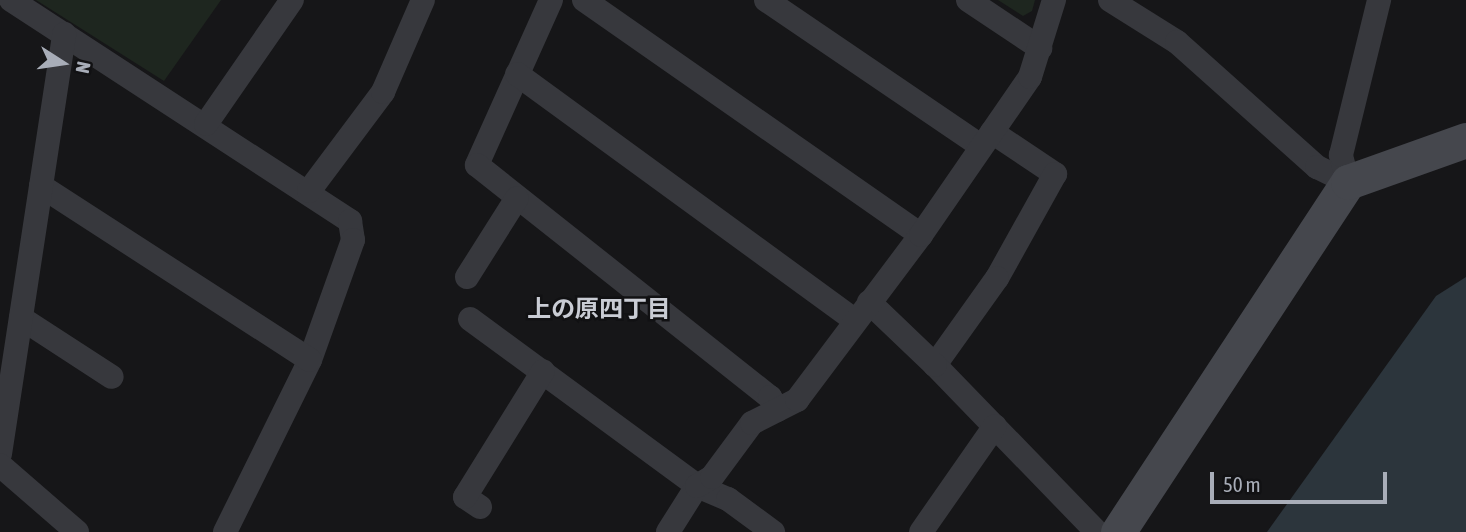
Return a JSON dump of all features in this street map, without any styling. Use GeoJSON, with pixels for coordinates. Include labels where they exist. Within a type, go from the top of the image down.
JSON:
{"type":"FeatureCollection","features":[{"type":"Feature","properties":{"kind":"street"},"geometry":{"type":"LineString","coordinates":[[10,0],[206,124],[350,221],[354,240],[310,360],[225,532]]}},
{"type":"Feature","properties":{"kind":"street"},"geometry":{"type":"LineString","coordinates":[[206,124],[292,0]]}},
{"type":"Feature","properties":{"kind":"street"},"geometry":{"type":"LineString","coordinates":[[309,191],[383,92],[423,0]]}},
{"type":"Feature","properties":{"kind":"street"},"geometry":{"type":"LineString","coordinates":[[551,0],[477,165],[770,397],[777,410]]}},
{"type":"Feature","properties":{"kind":"street"},"geometry":{"type":"LineString","coordinates":[[584,0],[921,235]]}},
{"type":"Feature","properties":{"kind":"street"},"geometry":{"type":"LineString","coordinates":[[766,0],[987,139],[1055,174],[997,278],[935,365]]}},
{"type":"Feature","properties":{"kind":"street"},"geometry":{"type":"LineString","coordinates":[[968,0],[1040,48]]}},
{"type":"Feature","properties":{"kind":"street"},"geometry":{"type":"LineString","coordinates":[[668,532],[696,486],[712,477],[752,423],[797,400],[921,235],[1030,77],[1054,0]]}},
{"type":"Feature","properties":{"kind":"street"},"geometry":{"type":"LineString","coordinates":[[1110,0],[1177,42],[1317,167],[1348,182]]}},
{"type":"Feature","properties":{"kind":"street"},"geometry":{"type":"LineString","coordinates":[[1348,182],[1341,155],[1380,0]]}},
{"type":"Feature","properties":{"kind":"street"},"geometry":{"type":"LineString","coordinates":[[0,454],[64,34]]}},
{"type":"Feature","properties":{"kind":"street"},"geometry":{"type":"LineString","coordinates":[[517,74],[863,312],[935,365],[1097,532]]}},
{"type":"Feature","properties":{"kind":"street"},"geometry":{"type":"LineString","coordinates":[[1118,532],[1348,182],[1466,140]]}},
{"type":"Feature","properties":{"kind":"street"},"geometry":{"type":"LineString","coordinates":[[41,186],[310,360]]}},
{"type":"Feature","properties":{"kind":"street"},"geometry":{"type":"LineString","coordinates":[[467,277],[517,198]]}},
{"type":"Feature","properties":{"kind":"street"},"geometry":{"type":"LineString","coordinates":[[21,318],[112,377]]}},
{"type":"Feature","properties":{"kind":"street"},"geometry":{"type":"LineString","coordinates":[[470,319],[696,486],[728,499],[773,532]]}},
{"type":"Feature","properties":{"kind":"street"},"geometry":{"type":"LineString","coordinates":[[466,497],[543,372]]}},
{"type":"Feature","properties":{"kind":"street"},"geometry":{"type":"LineString","coordinates":[[921,532],[995,426]]}},
{"type":"Feature","properties":{"kind":"street"},"geometry":{"type":"LineString","coordinates":[[0,465],[77,532]]}},
{"type":"Feature","properties":{"kind":"shaded area"},"geometry":{"type":"Polygon","coordinates":[[[36,0],[221,0],[164,81],[36,0]]]}},
{"type":"Feature","properties":{"kind":"shaded area"},"geometry":{"type":"Polygon","coordinates":[[[998,0],[1035,0],[1032,11],[1023,16],[998,0]]]}},
{"type":"Feature","properties":{"kind":"shaded area"},"geometry":{"type":"Polygon","coordinates":[[[1466,277],[1466,532],[1267,532],[1436,296],[1466,277]]]}},
{"type":"Feature","properties":{"kind":"district","name":"上の原四丁目"},"geometry":{"type":"Point","coordinates":[599,309]}}]}
